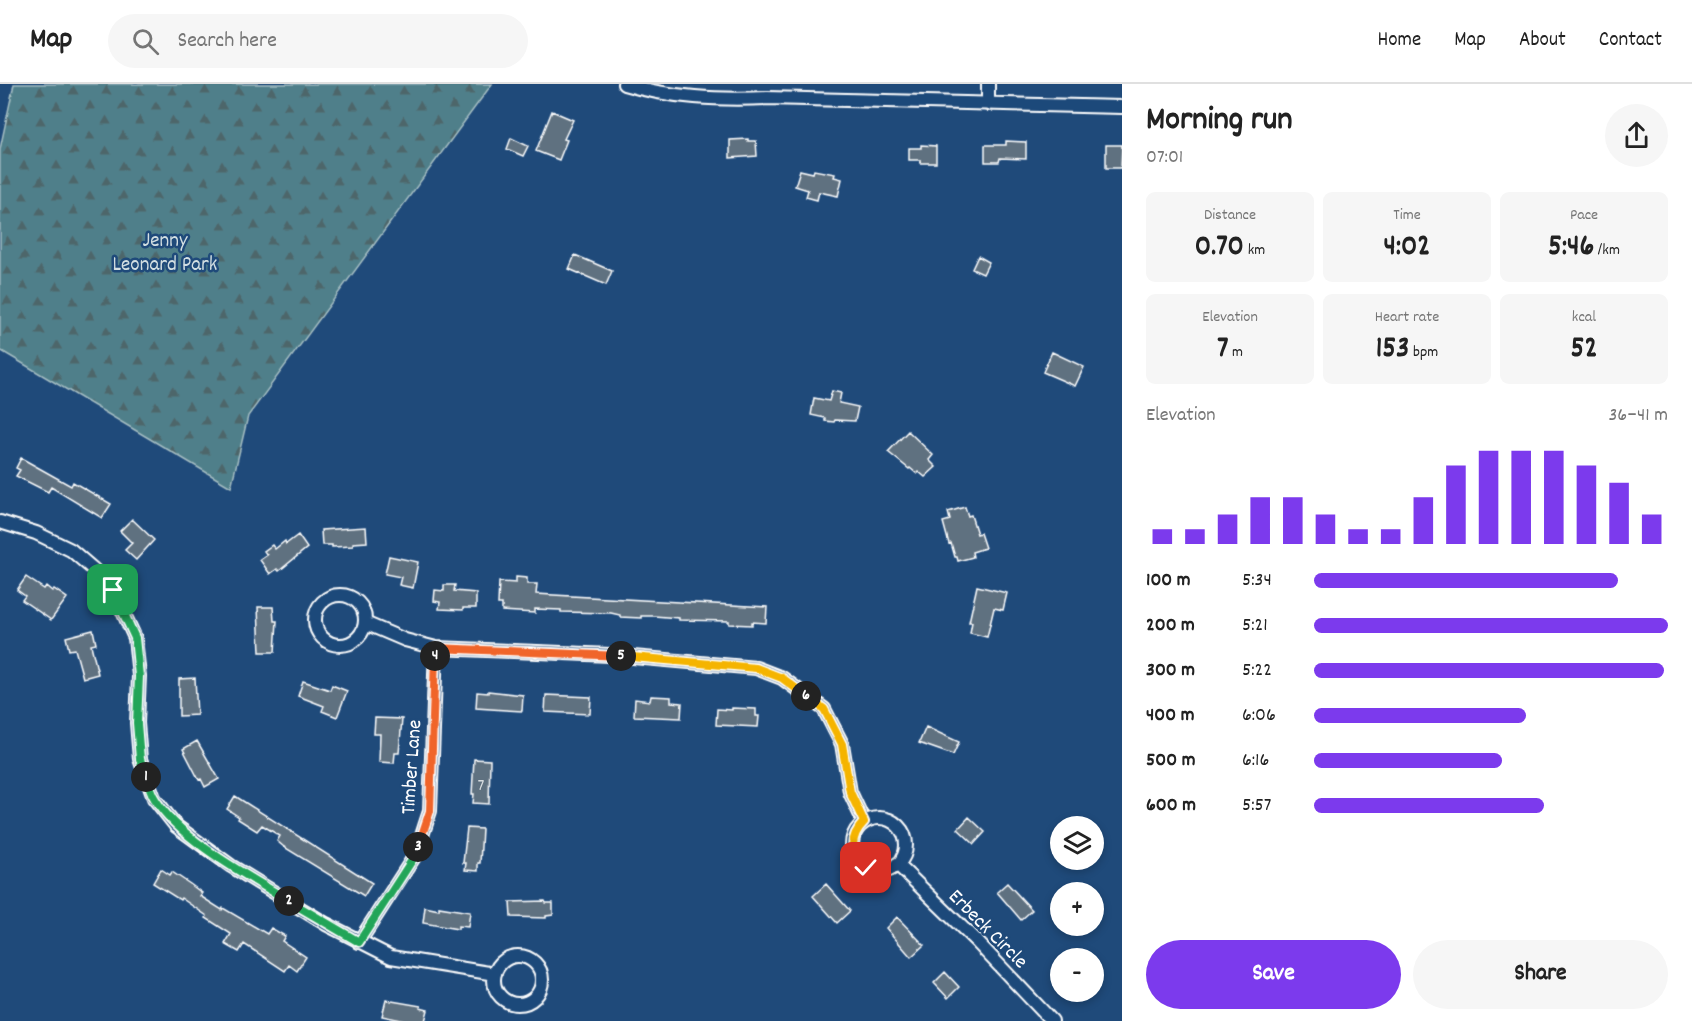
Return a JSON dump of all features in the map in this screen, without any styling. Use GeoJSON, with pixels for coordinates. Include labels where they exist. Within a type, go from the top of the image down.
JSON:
{"type":"FeatureCollection","features":[{"type":"Feature","properties":{"kind":"street"},"geometry":{"type":"LineString","coordinates":[[624,84],[674,96],[710,99],[1122,107]]}},
{"type":"Feature","properties":{"kind":"street"},"geometry":{"type":"LineString","coordinates":[[987,104],[988,84]]}},
{"type":"Feature","properties":{"kind":"street"},"geometry":{"type":"LineString","coordinates":[[0,522],[36,532],[71,550],[113,590],[135,638],[139,676],[137,723],[140,759],[154,798],[176,826],[231,866],[359,942],[391,957],[495,974]]}},
{"type":"Feature","properties":{"kind":"street"},"geometry":{"type":"LineString","coordinates":[[332,596],[349,596],[362,607],[365,623],[358,638],[343,645],[335,645],[321,636],[314,621],[315,613],[325,599],[332,596]]}},
{"type":"Feature","properties":{"kind":"street"},"geometry":{"type":"LineString","coordinates":[[365,623],[405,640],[436,648],[645,658],[756,668],[782,678],[824,709],[842,744],[850,792],[864,822]]}},
{"type":"Feature","properties":{"kind":"street","name":"Timber Lane"},"geometry":{"type":"LineString","coordinates":[[359,942],[416,854],[430,811],[436,648]]}},
{"type":"Feature","properties":{"kind":"street"},"geometry":{"type":"LineString","coordinates":[[878,818],[885,819],[900,828],[906,844],[904,855],[897,864],[886,870],[877,871],[866,868],[857,859],[852,844],[854,836],[864,822],[878,818]]}},
{"type":"Feature","properties":{"kind":"street","name":"Erbeck Circle"},"geometry":{"type":"LineString","coordinates":[[897,864],[978,943],[1052,1021]]}},
{"type":"Feature","properties":{"kind":"street"},"geometry":{"type":"LineString","coordinates":[[518,956],[526,957],[539,967],[542,974],[541,990],[531,1002],[515,1005],[507,1002],[496,991],[495,974],[503,961],[518,956]]}},
{"type":"Feature","properties":{"kind":"green space","name":"Jenny Leonard Park"},"geometry":{"type":"Polygon","coordinates":[[[14,84],[492,84],[248,416],[231,487],[0,350],[0,149],[14,84]]]}},
{"type":"Feature","properties":{"kind":"building"},"geometry":{"type":"Polygon","coordinates":[[[552,111],[573,120],[564,139],[567,140],[559,160],[536,151],[552,111]]]}},
{"type":"Feature","properties":{"kind":"building"},"geometry":{"type":"Polygon","coordinates":[[[511,138],[528,146],[523,156],[507,149],[511,138]]]}},
{"type":"Feature","properties":{"kind":"building"},"geometry":{"type":"Polygon","coordinates":[[[748,139],[748,141],[756,141],[757,156],[730,158],[730,140],[748,139]]]}},
{"type":"Feature","properties":{"kind":"building"},"geometry":{"type":"Polygon","coordinates":[[[1006,141],[1026,142],[1026,159],[1000,158],[999,162],[985,162],[985,145],[1006,145],[1006,141]]]}},
{"type":"Feature","properties":{"kind":"building"},"geometry":{"type":"Polygon","coordinates":[[[921,145],[936,146],[936,163],[909,160],[909,148],[921,148],[921,145]]]}},
{"type":"Feature","properties":{"kind":"building"},"geometry":{"type":"Polygon","coordinates":[[[1106,145],[1122,145],[1121,168],[1106,168],[1106,145]]]}},
{"type":"Feature","properties":{"kind":"building"},"geometry":{"type":"Polygon","coordinates":[[[800,170],[835,174],[834,177],[842,179],[838,196],[819,192],[817,200],[806,197],[808,190],[795,186],[800,170]]]}},
{"type":"Feature","properties":{"kind":"building"},"geometry":{"type":"Polygon","coordinates":[[[575,255],[612,271],[606,285],[569,269],[575,255]]]}},
{"type":"Feature","properties":{"kind":"building"},"geometry":{"type":"Polygon","coordinates":[[[978,256],[989,262],[983,274],[972,269],[978,256]]]}},
{"type":"Feature","properties":{"kind":"building"},"geometry":{"type":"Polygon","coordinates":[[[1052,352],[1084,367],[1075,386],[1043,372],[1052,352]]]}},
{"type":"Feature","properties":{"kind":"building"},"geometry":{"type":"Polygon","coordinates":[[[832,391],[841,393],[839,403],[858,407],[855,421],[825,421],[825,418],[811,415],[814,398],[829,401],[832,391]]]}},
{"type":"Feature","properties":{"kind":"building"},"geometry":{"type":"Polygon","coordinates":[[[908,431],[933,455],[929,460],[936,467],[925,477],[909,469],[888,452],[908,431]]]}},
{"type":"Feature","properties":{"kind":"building"},"geometry":{"type":"Polygon","coordinates":[[[21,458],[71,486],[73,482],[111,504],[102,518],[51,487],[48,492],[16,476],[20,470],[16,468],[21,458]]]}},
{"type":"Feature","properties":{"kind":"building"},"geometry":{"type":"Polygon","coordinates":[[[965,507],[968,516],[971,515],[977,534],[980,533],[985,548],[972,552],[973,557],[958,561],[951,543],[949,544],[943,522],[950,520],[948,512],[965,507]]]}},
{"type":"Feature","properties":{"kind":"building"},"geometry":{"type":"Polygon","coordinates":[[[132,519],[154,540],[136,560],[125,550],[132,543],[120,531],[132,519]]]}},
{"type":"Feature","properties":{"kind":"building"},"geometry":{"type":"Polygon","coordinates":[[[366,527],[367,542],[353,543],[353,546],[322,545],[321,530],[366,527]]]}},
{"type":"Feature","properties":{"kind":"building"},"geometry":{"type":"Polygon","coordinates":[[[298,535],[307,548],[279,571],[277,569],[270,574],[260,560],[267,555],[264,551],[272,545],[275,549],[285,541],[286,544],[298,535]]]}},
{"type":"Feature","properties":{"kind":"building"},"geometry":{"type":"Polygon","coordinates":[[[389,556],[418,562],[413,588],[399,585],[401,577],[385,574],[389,556]]]}},
{"type":"Feature","properties":{"kind":"building"},"geometry":{"type":"Polygon","coordinates":[[[26,577],[44,589],[46,586],[52,591],[54,589],[67,598],[51,620],[22,600],[25,596],[17,590],[26,577]]]}},
{"type":"Feature","properties":{"kind":"building"},"geometry":{"type":"Polygon","coordinates":[[[516,577],[527,578],[527,584],[537,584],[536,594],[767,607],[766,623],[729,624],[729,621],[679,620],[679,618],[654,616],[620,617],[620,615],[611,613],[561,612],[561,610],[535,609],[535,613],[502,611],[502,604],[498,604],[499,582],[516,583],[516,577]]]}},
{"type":"Feature","properties":{"kind":"building"},"geometry":{"type":"Polygon","coordinates":[[[444,585],[455,585],[454,591],[476,593],[476,608],[439,609],[440,602],[434,601],[435,590],[444,591],[444,585]]]}},
{"type":"Feature","properties":{"kind":"building"},"geometry":{"type":"Polygon","coordinates":[[[977,586],[1007,593],[1003,610],[994,608],[987,637],[970,633],[972,622],[969,622],[977,586]]]}},
{"type":"Feature","properties":{"kind":"building"},"geometry":{"type":"Polygon","coordinates":[[[258,607],[273,607],[274,621],[277,621],[275,652],[260,652],[258,607]]]}},
{"type":"Feature","properties":{"kind":"building"},"geometry":{"type":"Polygon","coordinates":[[[93,630],[96,644],[91,645],[98,674],[83,678],[75,649],[69,650],[66,637],[93,630]]]}},
{"type":"Feature","properties":{"kind":"building"},"geometry":{"type":"Polygon","coordinates":[[[195,678],[197,715],[179,716],[179,679],[195,678]]]}},
{"type":"Feature","properties":{"kind":"building"},"geometry":{"type":"Polygon","coordinates":[[[303,681],[330,690],[332,685],[347,691],[337,717],[322,711],[324,706],[298,696],[303,681]]]}},
{"type":"Feature","properties":{"kind":"building"},"geometry":{"type":"Polygon","coordinates":[[[488,691],[523,695],[522,711],[476,708],[477,692],[488,693],[488,691]]]}},
{"type":"Feature","properties":{"kind":"building"},"geometry":{"type":"Polygon","coordinates":[[[546,695],[591,697],[590,714],[545,712],[546,695]]]}},
{"type":"Feature","properties":{"kind":"building"},"geometry":{"type":"Polygon","coordinates":[[[651,696],[671,697],[671,702],[682,703],[681,718],[634,716],[635,699],[650,701],[651,696]]]}},
{"type":"Feature","properties":{"kind":"building"},"geometry":{"type":"Polygon","coordinates":[[[732,708],[756,709],[756,716],[759,716],[758,727],[716,725],[717,709],[732,710],[732,708]]]}},
{"type":"Feature","properties":{"kind":"building"},"geometry":{"type":"Polygon","coordinates":[[[375,718],[402,719],[399,753],[395,753],[394,763],[379,762],[380,734],[374,734],[375,718]]]}},
{"type":"Feature","properties":{"kind":"building"},"geometry":{"type":"Polygon","coordinates":[[[926,727],[959,742],[953,755],[919,743],[926,727]]]}},
{"type":"Feature","properties":{"kind":"building"},"geometry":{"type":"Polygon","coordinates":[[[197,741],[219,779],[205,787],[183,749],[197,741]]]}},
{"type":"Feature","properties":{"kind":"building"},"geometry":{"type":"Polygon","coordinates":[[[474,759],[490,760],[489,804],[473,803],[474,759]]]}},
{"type":"Feature","properties":{"kind":"building"},"geometry":{"type":"Polygon","coordinates":[[[235,796],[372,883],[364,896],[284,847],[277,841],[280,836],[262,825],[257,831],[238,819],[239,817],[227,809],[235,796]]]}},
{"type":"Feature","properties":{"kind":"building"},"geometry":{"type":"Polygon","coordinates":[[[969,817],[985,832],[974,844],[958,829],[969,817]]]}},
{"type":"Feature","properties":{"kind":"building"},"geometry":{"type":"Polygon","coordinates":[[[467,828],[482,829],[478,871],[465,870],[466,863],[463,863],[467,828]]]}},
{"type":"Feature","properties":{"kind":"building"},"geometry":{"type":"Polygon","coordinates":[[[161,869],[170,875],[172,872],[190,884],[202,893],[200,896],[222,910],[223,908],[267,934],[271,928],[285,936],[282,941],[306,957],[297,971],[289,965],[285,971],[244,944],[239,952],[225,944],[231,934],[181,898],[180,900],[153,883],[161,869]]]}},
{"type":"Feature","properties":{"kind":"building"},"geometry":{"type":"Polygon","coordinates":[[[1007,883],[1032,910],[1021,920],[997,892],[1007,883]]]}},
{"type":"Feature","properties":{"kind":"building"},"geometry":{"type":"Polygon","coordinates":[[[826,884],[850,911],[837,923],[813,896],[826,884]]]}},
{"type":"Feature","properties":{"kind":"building"},"geometry":{"type":"Polygon","coordinates":[[[545,901],[553,903],[553,915],[546,916],[546,918],[511,917],[510,902],[545,901]]]}},
{"type":"Feature","properties":{"kind":"building"},"geometry":{"type":"Polygon","coordinates":[[[425,907],[470,912],[468,927],[458,926],[458,929],[423,923],[425,907]]]}},
{"type":"Feature","properties":{"kind":"building"},"geometry":{"type":"Polygon","coordinates":[[[897,917],[924,945],[911,957],[886,928],[897,917]]]}},
{"type":"Feature","properties":{"kind":"building"},"geometry":{"type":"Polygon","coordinates":[[[945,972],[959,987],[948,998],[934,983],[945,972]]]}},
{"type":"Feature","properties":{"kind":"building"},"geometry":{"type":"Polygon","coordinates":[[[386,1000],[421,1006],[420,1008],[428,1010],[425,1021],[406,1021],[382,1016],[386,1000]]]}},
{"type":"Feature","properties":{"kind":"route"},"geometry":{"type":"LineString","coordinates":[[113,590],[135,638],[139,676],[137,723],[140,759],[154,798],[176,826],[231,866],[359,942],[416,854],[430,811],[436,648],[611,656],[756,668],[782,678],[824,709],[842,744],[850,792],[864,822],[854,836],[853,852],[861,865],[866,868]]}}]}
